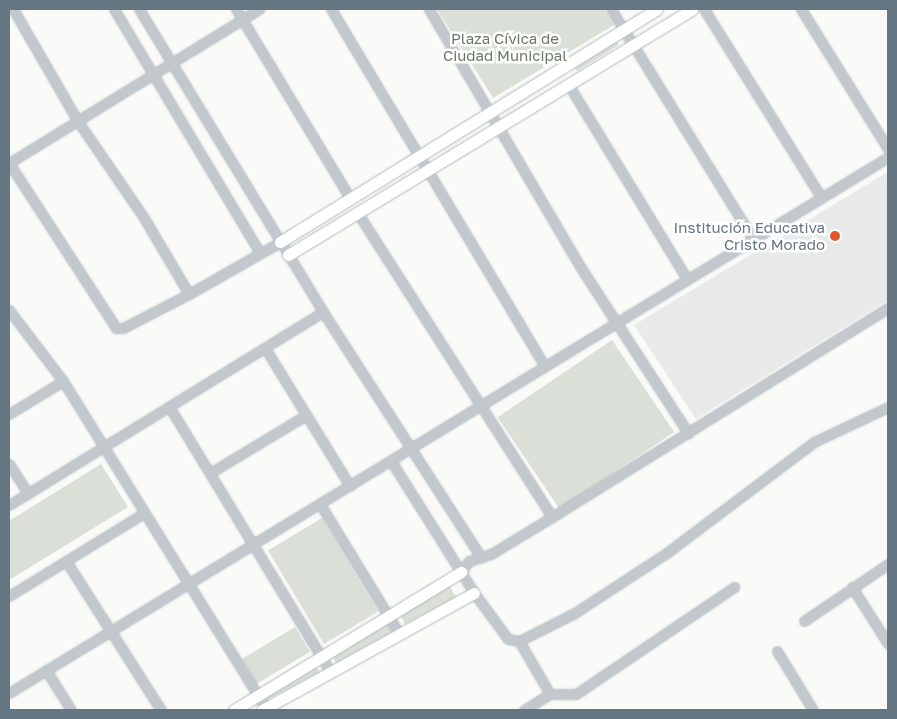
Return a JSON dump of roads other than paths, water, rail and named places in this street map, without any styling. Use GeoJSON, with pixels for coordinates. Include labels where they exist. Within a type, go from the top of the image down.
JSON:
{"type":"FeatureCollection","features":[{"type":"Feature","properties":{"kind":"street"},"geometry":{"type":"LineString","coordinates":[[13,9],[77,120],[144,218],[189,294]]}},
{"type":"Feature","properties":{"kind":"street"},"geometry":{"type":"LineString","coordinates":[[114,9],[260,253]]}},
{"type":"Feature","properties":{"kind":"street"},"geometry":{"type":"LineString","coordinates":[[139,9],[322,312],[481,557]]}},
{"type":"Feature","properties":{"kind":"street"},"geometry":{"type":"LineString","coordinates":[[236,9],[350,198]]}},
{"type":"Feature","properties":{"kind":"street"},"geometry":{"type":"LineString","coordinates":[[259,9],[9,163],[116,328],[123,328],[189,294],[280,242],[490,110],[657,9]]}},
{"type":"Feature","properties":{"kind":"street"},"geometry":{"type":"LineString","coordinates":[[331,9],[545,366]]}},
{"type":"Feature","properties":{"kind":"street"},"geometry":{"type":"LineString","coordinates":[[429,9],[490,110],[497,127],[617,323],[688,432]]}},
{"type":"Feature","properties":{"kind":"street"},"geometry":{"type":"LineString","coordinates":[[611,9],[753,239]]}},
{"type":"Feature","properties":{"kind":"street"},"geometry":{"type":"LineString","coordinates":[[288,254],[692,9]]}},
{"type":"Feature","properties":{"kind":"street"},"geometry":{"type":"LineString","coordinates":[[704,9],[821,198]]}},
{"type":"Feature","properties":{"kind":"street"},"geometry":{"type":"LineString","coordinates":[[801,9],[888,149]]}},
{"type":"Feature","properties":{"kind":"street"},"geometry":{"type":"LineString","coordinates":[[568,84],[687,279]]}},
{"type":"Feature","properties":{"kind":"street"},"geometry":{"type":"LineString","coordinates":[[9,693],[888,157]]}},
{"type":"Feature","properties":{"kind":"street"},"geometry":{"type":"LineString","coordinates":[[357,212],[552,517]]}},
{"type":"Feature","properties":{"kind":"street"},"geometry":{"type":"LineString","coordinates":[[234,710],[461,572],[469,561],[481,557],[552,517],[888,308]]}},
{"type":"Feature","properties":{"kind":"street"},"geometry":{"type":"LineString","coordinates":[[9,310],[63,381],[258,696],[264,709],[474,593]]}},
{"type":"Feature","properties":{"kind":"street"},"geometry":{"type":"LineString","coordinates":[[9,505],[170,408],[322,312]]}},
{"type":"Feature","properties":{"kind":"street"},"geometry":{"type":"LineString","coordinates":[[265,348],[350,486]]}},
{"type":"Feature","properties":{"kind":"street"},"geometry":{"type":"LineString","coordinates":[[9,414],[63,381]]}},
{"type":"Feature","properties":{"kind":"street"},"geometry":{"type":"LineString","coordinates":[[391,461],[474,593],[508,639],[519,641],[573,614],[668,552],[754,484],[814,442],[888,407]]}},
{"type":"Feature","properties":{"kind":"street"},"geometry":{"type":"LineString","coordinates":[[170,408],[331,673]]}},
{"type":"Feature","properties":{"kind":"street"},"geometry":{"type":"LineString","coordinates":[[210,473],[306,415]]}},
{"type":"Feature","properties":{"kind":"street"},"geometry":{"type":"LineString","coordinates":[[9,464],[28,493]]}},
{"type":"Feature","properties":{"kind":"street"},"geometry":{"type":"LineString","coordinates":[[320,504],[400,634]]}},
{"type":"Feature","properties":{"kind":"street"},"geometry":{"type":"LineString","coordinates":[[9,596],[144,513]]}},
{"type":"Feature","properties":{"kind":"street"},"geometry":{"type":"LineString","coordinates":[[66,560],[108,633],[161,710]]}},
{"type":"Feature","properties":{"kind":"street"},"geometry":{"type":"LineString","coordinates":[[804,621],[888,564]]}},
{"type":"Feature","properties":{"kind":"street"},"geometry":{"type":"LineString","coordinates":[[524,710],[550,694],[576,694],[734,587]]}},
{"type":"Feature","properties":{"kind":"street"},"geometry":{"type":"LineString","coordinates":[[852,587],[888,644]]}},
{"type":"Feature","properties":{"kind":"street"},"geometry":{"type":"LineString","coordinates":[[519,641],[550,694]]}},
{"type":"Feature","properties":{"kind":"street"},"geometry":{"type":"LineString","coordinates":[[777,651],[813,710]]}},
{"type":"Feature","properties":{"kind":"street"},"geometry":{"type":"LineString","coordinates":[[46,670],[71,710]]}},
{"type":"Feature","properties":{"kind":"place","name":"Institución Educativa Cristo Morado"},"geometry":{"type":"Point","coordinates":[835,236]}},
{"type":"Feature","properties":{"kind":"park label","name":"Plaza Cívica de Ciudad Municipal"},"geometry":{"type":"Point","coordinates":[505,46]}}]}
